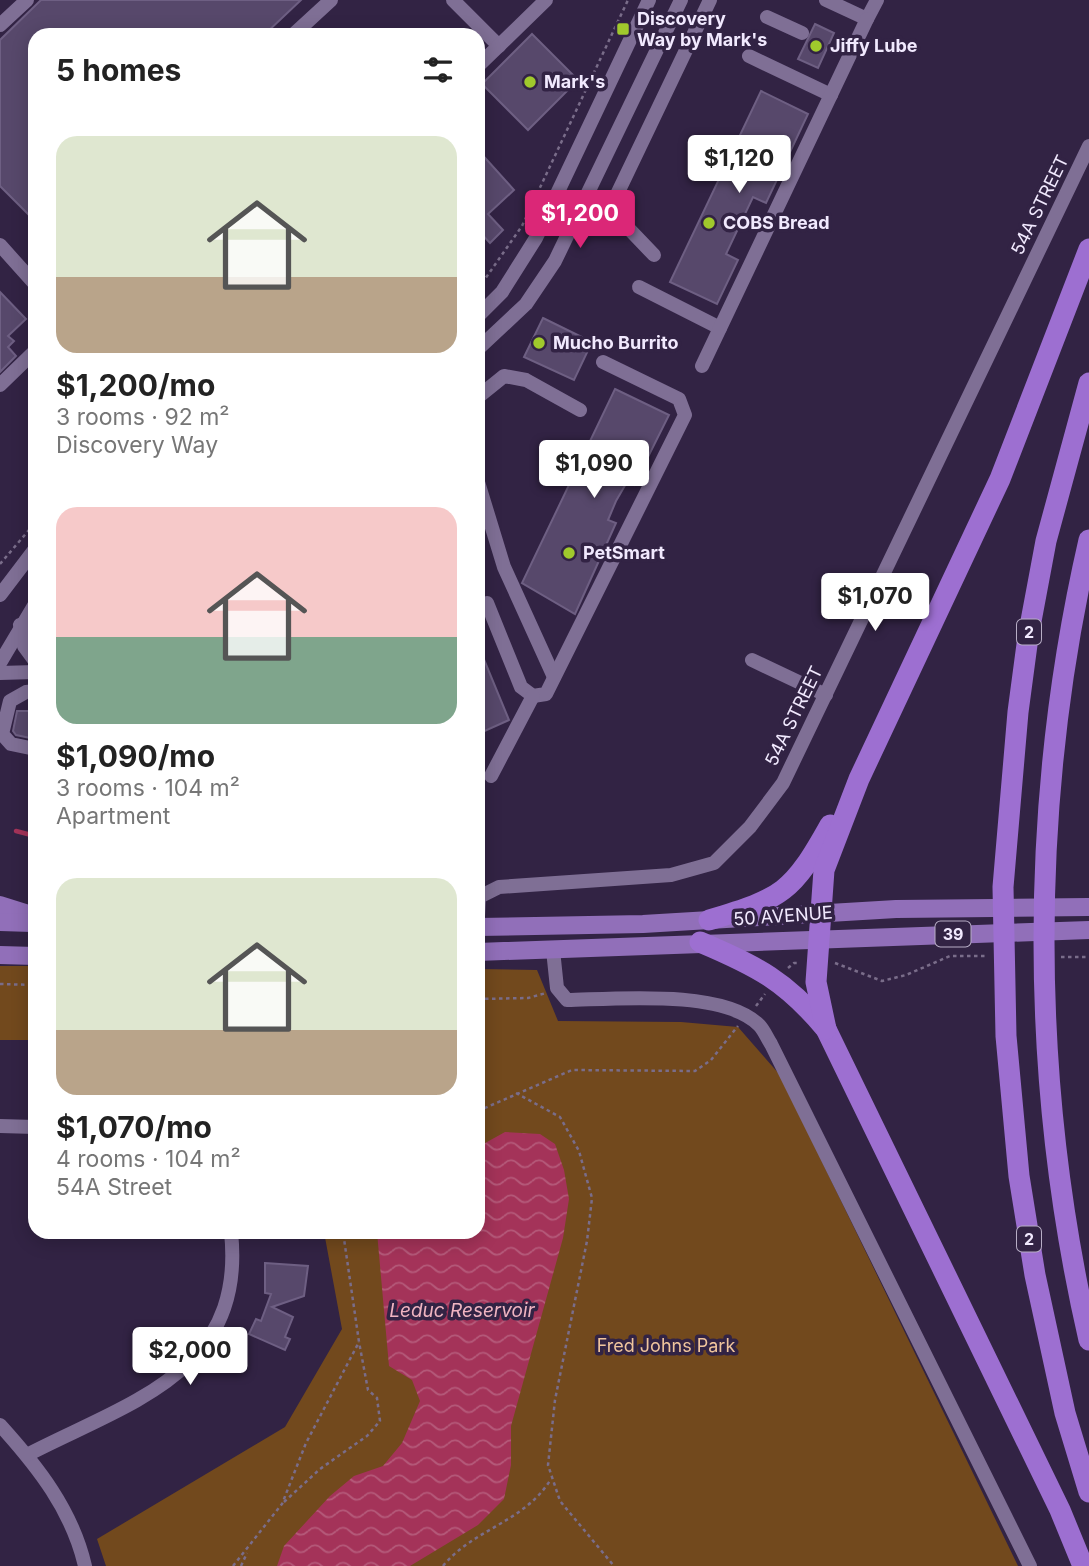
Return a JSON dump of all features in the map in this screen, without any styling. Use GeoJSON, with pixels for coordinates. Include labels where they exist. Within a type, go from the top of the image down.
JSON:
{"type":"FeatureCollection","features":[{"type":"Feature","properties":{"kind":"highway"},"geometry":{"type":"LineString","coordinates":[[826,1029],[817,982],[824,870],[859,779],[1000,479],[1089,249]]}},
{"type":"Feature","properties":{"kind":"highway","name":"2"},"geometry":{"type":"LineString","coordinates":[[1089,383],[1046,541],[1028,637],[1018,712],[1003,887],[1004,981],[1011,1106],[1035,1275],[1065,1413],[1089,1492]]}},
{"type":"Feature","properties":{"kind":"highway","name":"2"},"geometry":{"type":"LineString","coordinates":[[1089,540],[1056,724],[1043,891],[1044,982],[1053,1114],[1067,1229],[1089,1340]]}},
{"type":"Feature","properties":{"kind":"highway"},"geometry":{"type":"LineString","coordinates":[[709,920],[769,900],[796,880],[859,779]]}},
{"type":"Feature","properties":{"kind":"highway"},"geometry":{"type":"LineString","coordinates":[[700,942],[750,963],[777,979],[805,1004],[826,1029],[1060,1510],[1083,1566]]}},
{"type":"Feature","properties":{"kind":"main road"},"geometry":{"type":"LineString","coordinates":[[0,905],[28,914]]}},
{"type":"Feature","properties":{"kind":"main road","name":"50 AVENUE"},"geometry":{"type":"LineString","coordinates":[[485,927],[709,920],[946,908],[1089,907]]}},
{"type":"Feature","properties":{"kind":"main road"},"geometry":{"type":"LineString","coordinates":[[818,938],[835,921],[946,908]]}},
{"type":"Feature","properties":{"kind":"main road"},"geometry":{"type":"LineString","coordinates":[[0,922],[28,923]]}},
{"type":"Feature","properties":{"kind":"main road","name":"50 AVENUE"},"geometry":{"type":"LineString","coordinates":[[485,952],[1089,930]]}},
{"type":"Feature","properties":{"kind":"main road"},"geometry":{"type":"LineString","coordinates":[[0,955],[28,956]]}},
{"type":"Feature","properties":{"kind":"street"},"geometry":{"type":"LineString","coordinates":[[0,25],[27,0]]}},
{"type":"Feature","properties":{"kind":"street"},"geometry":{"type":"LineString","coordinates":[[301,28],[331,0]]}},
{"type":"Feature","properties":{"kind":"street"},"geometry":{"type":"LineString","coordinates":[[453,0],[481,28]]}},
{"type":"Feature","properties":{"kind":"street"},"geometry":{"type":"LineString","coordinates":[[485,59],[546,0]]}},
{"type":"Feature","properties":{"kind":"street"},"geometry":{"type":"LineString","coordinates":[[485,309],[502,292],[536,238],[649,0]]}},
{"type":"Feature","properties":{"kind":"street"},"geometry":{"type":"LineString","coordinates":[[485,342],[526,304],[555,261],[681,0]]}},
{"type":"Feature","properties":{"kind":"street"},"geometry":{"type":"LineString","coordinates":[[654,255],[610,209],[710,0]]}},
{"type":"Feature","properties":{"kind":"street"},"geometry":{"type":"LineString","coordinates":[[826,0],[867,19]]}},
{"type":"Feature","properties":{"kind":"street"},"geometry":{"type":"LineString","coordinates":[[702,366],[877,0]]}},
{"type":"Feature","properties":{"kind":"street"},"geometry":{"type":"LineString","coordinates":[[767,17],[802,33]]}},
{"type":"Feature","properties":{"kind":"street"},"geometry":{"type":"LineString","coordinates":[[485,32],[499,46]]}},
{"type":"Feature","properties":{"kind":"street"},"geometry":{"type":"LineString","coordinates":[[749,56],[831,95]]}},
{"type":"Feature","properties":{"kind":"street","name":"54A STREET"},"geometry":{"type":"LineString","coordinates":[[485,894],[499,887],[671,875],[713,863],[750,827],[783,783],[1089,146]]}},
{"type":"Feature","properties":{"kind":"street"},"geometry":{"type":"LineString","coordinates":[[0,245],[28,276]]}},
{"type":"Feature","properties":{"kind":"street"},"geometry":{"type":"LineString","coordinates":[[639,288],[720,328]]}},
{"type":"Feature","properties":{"kind":"street"},"geometry":{"type":"LineString","coordinates":[[0,385],[28,358]]}},
{"type":"Feature","properties":{"kind":"street"},"geometry":{"type":"LineString","coordinates":[[487,603],[521,687],[533,696],[546,694],[685,415],[679,399],[603,362]]}},
{"type":"Feature","properties":{"kind":"street"},"geometry":{"type":"LineString","coordinates":[[485,391],[504,376],[526,380],[580,410]]}},
{"type":"Feature","properties":{"kind":"street"},"geometry":{"type":"LineString","coordinates":[[485,505],[504,568],[554,677]]}},
{"type":"Feature","properties":{"kind":"street"},"geometry":{"type":"LineString","coordinates":[[0,594],[28,558]]}},
{"type":"Feature","properties":{"kind":"street"},"geometry":{"type":"LineString","coordinates":[[0,663],[28,614]]}},
{"type":"Feature","properties":{"kind":"street"},"geometry":{"type":"LineString","coordinates":[[20,625],[24,646],[28,651]]}},
{"type":"Feature","properties":{"kind":"street"},"geometry":{"type":"LineString","coordinates":[[752,660],[826,695]]}},
{"type":"Feature","properties":{"kind":"street"},"geometry":{"type":"LineString","coordinates":[[0,673],[28,672]]}},
{"type":"Feature","properties":{"kind":"street"},"geometry":{"type":"LineString","coordinates":[[28,692],[10,701],[2,734],[11,744],[28,748]]}},
{"type":"Feature","properties":{"kind":"street"},"geometry":{"type":"LineString","coordinates":[[491,776],[533,696]]}},
{"type":"Feature","properties":{"kind":"street"},"geometry":{"type":"LineString","coordinates":[[553,950],[557,988],[567,1000],[676,999],[725,1007],[758,1024],[771,1044],[1030,1566]]}},
{"type":"Feature","properties":{"kind":"street"},"geometry":{"type":"LineString","coordinates":[[0,1126],[28,1126]]}},
{"type":"Feature","properties":{"kind":"street"},"geometry":{"type":"LineString","coordinates":[[27,1455],[165,1384],[202,1351],[216,1330],[228,1301],[233,1278],[231,1239]]}},
{"type":"Feature","properties":{"kind":"street"},"geometry":{"type":"LineString","coordinates":[[0,1426],[27,1455],[68,1518],[85,1566]]}},
{"type":"Feature","properties":{"kind":"path"},"geometry":{"type":"LineString","coordinates":[[485,279],[522,226],[628,0]]}},
{"type":"Feature","properties":{"kind":"path"},"geometry":{"type":"LineString","coordinates":[[0,564],[28,531]]}},
{"type":"Feature","properties":{"kind":"path"},"geometry":{"type":"LineString","coordinates":[[485,1108],[572,1070],[695,1071],[711,1060],[777,979],[794,963],[834,963],[883,981],[906,975],[950,956],[992,956]]}},
{"type":"Feature","properties":{"kind":"path"},"geometry":{"type":"LineString","coordinates":[[1061,957],[1089,957]]}},
{"type":"Feature","properties":{"kind":"path"},"geometry":{"type":"LineString","coordinates":[[0,984],[28,985]]}},
{"type":"Feature","properties":{"kind":"path"},"geometry":{"type":"LineString","coordinates":[[485,999],[539,997],[557,988]]}},
{"type":"Feature","properties":{"kind":"path"},"geometry":{"type":"LineString","coordinates":[[516,1093],[560,1118],[579,1151],[592,1198],[587,1241],[555,1400],[548,1465],[560,1500],[614,1566]]}},
{"type":"Feature","properties":{"kind":"path"},"geometry":{"type":"LineString","coordinates":[[233,1566],[282,1504],[320,1469],[367,1436],[380,1421],[377,1398],[368,1390],[344,1239]]}},
{"type":"Feature","properties":{"kind":"path"},"geometry":{"type":"LineString","coordinates":[[282,1504],[306,1443],[359,1342]]}},
{"type":"Feature","properties":{"kind":"path"},"geometry":{"type":"LineString","coordinates":[[443,1566],[458,1552],[529,1508],[552,1478]]}},
{"type":"Feature","properties":{"kind":"path"},"geometry":{"type":"LineString","coordinates":[[241,1566],[251,1546]]}},
{"type":"Feature","properties":{"kind":"green space"},"geometry":{"type":"Polygon","coordinates":[[[0,966],[28,966],[28,1040],[0,1040],[0,966]]]}},
{"type":"Feature","properties":{"kind":"green space","name":"Fred Johns Park"},"geometry":{"type":"Polygon","coordinates":[[[485,969],[537,970],[558,1021],[681,1022],[738,1027],[780,1075],[1018,1566],[106,1566],[97,1539],[285,1427],[342,1329],[325,1239],[485,1239],[485,969]]]}},
{"type":"Feature","properties":{"kind":"water","name":"Leduc Reservoir"},"geometry":{"type":"Polygon","coordinates":[[[505,1132],[540,1134],[555,1144],[564,1170],[569,1199],[563,1238],[511,1426],[511,1465],[504,1499],[478,1525],[410,1566],[277,1566],[284,1546],[330,1496],[354,1476],[383,1466],[402,1443],[420,1401],[412,1380],[389,1366],[378,1239],[485,1239],[485,1143],[505,1132]]]}},
{"type":"Feature","properties":{"kind":"building"},"geometry":{"type":"Polygon","coordinates":[[[41,0],[301,0],[271,28],[28,28],[28,214],[0,186],[0,40],[41,0]]]}},
{"type":"Feature","properties":{"kind":"building","name":"Jiffy Lube"},"geometry":{"type":"Polygon","coordinates":[[[815,24],[834,33],[818,68],[798,59],[815,24]]]}},
{"type":"Feature","properties":{"kind":"building","name":"Mark's"},"geometry":{"type":"Polygon","coordinates":[[[532,34],[578,80],[528,130],[485,87],[485,81],[532,34]]]}},
{"type":"Feature","properties":{"kind":"building"},"geometry":{"type":"Polygon","coordinates":[[[761,91],[808,114],[766,203],[753,197],[726,254],[738,260],[717,304],[670,282],[761,91]]]}},
{"type":"Feature","properties":{"kind":"building"},"geometry":{"type":"Polygon","coordinates":[[[485,158],[514,190],[488,214],[503,230],[490,243],[485,238],[485,158]]]}},
{"type":"Feature","properties":{"kind":"building"},"geometry":{"type":"Polygon","coordinates":[[[0,292],[26,319],[8,336],[14,341],[8,347],[16,356],[0,372],[0,292]]]}},
{"type":"Feature","properties":{"kind":"building"},"geometry":{"type":"Polygon","coordinates":[[[543,318],[592,342],[574,380],[524,357],[543,318]]]}},
{"type":"Feature","properties":{"kind":"building"},"geometry":{"type":"Polygon","coordinates":[[[615,389],[669,415],[634,485],[627,482],[616,501],[608,520],[616,523],[575,614],[522,583],[615,389]]]}},
{"type":"Feature","properties":{"kind":"building"},"geometry":{"type":"Polygon","coordinates":[[[485,662],[509,720],[485,731],[485,662]]]}},
{"type":"Feature","properties":{"kind":"building"},"geometry":{"type":"Polygon","coordinates":[[[17,711],[28,711],[28,738],[16,735],[13,731],[17,711]]]}},
{"type":"Feature","properties":{"kind":"building"},"geometry":{"type":"Polygon","coordinates":[[[265,1263],[308,1266],[304,1296],[272,1307],[293,1317],[285,1337],[290,1339],[285,1350],[249,1334],[256,1319],[261,1321],[271,1294],[265,1293],[265,1263]]]}},
{"type":"Feature","properties":{"kind":"waterway"},"geometry":{"type":"LineString","coordinates":[[16,831],[28,834]]}},
{"type":"Feature","properties":{"kind":"place","name":"Discovery Way by Mark's"},"geometry":{"type":"Point","coordinates":[623,29]}},
{"type":"Feature","properties":{"kind":"place","name":"Jiffy Lube"},"geometry":{"type":"Point","coordinates":[816,46]}},
{"type":"Feature","properties":{"kind":"place","name":"Mark's"},"geometry":{"type":"Point","coordinates":[530,82]}},
{"type":"Feature","properties":{"kind":"place","name":"COBS Bread"},"geometry":{"type":"Point","coordinates":[709,223]}},
{"type":"Feature","properties":{"kind":"place","name":"Mucho Burrito"},"geometry":{"type":"Point","coordinates":[539,343]}},
{"type":"Feature","properties":{"kind":"place","name":"PetSmart"},"geometry":{"type":"Point","coordinates":[569,553]}}]}
